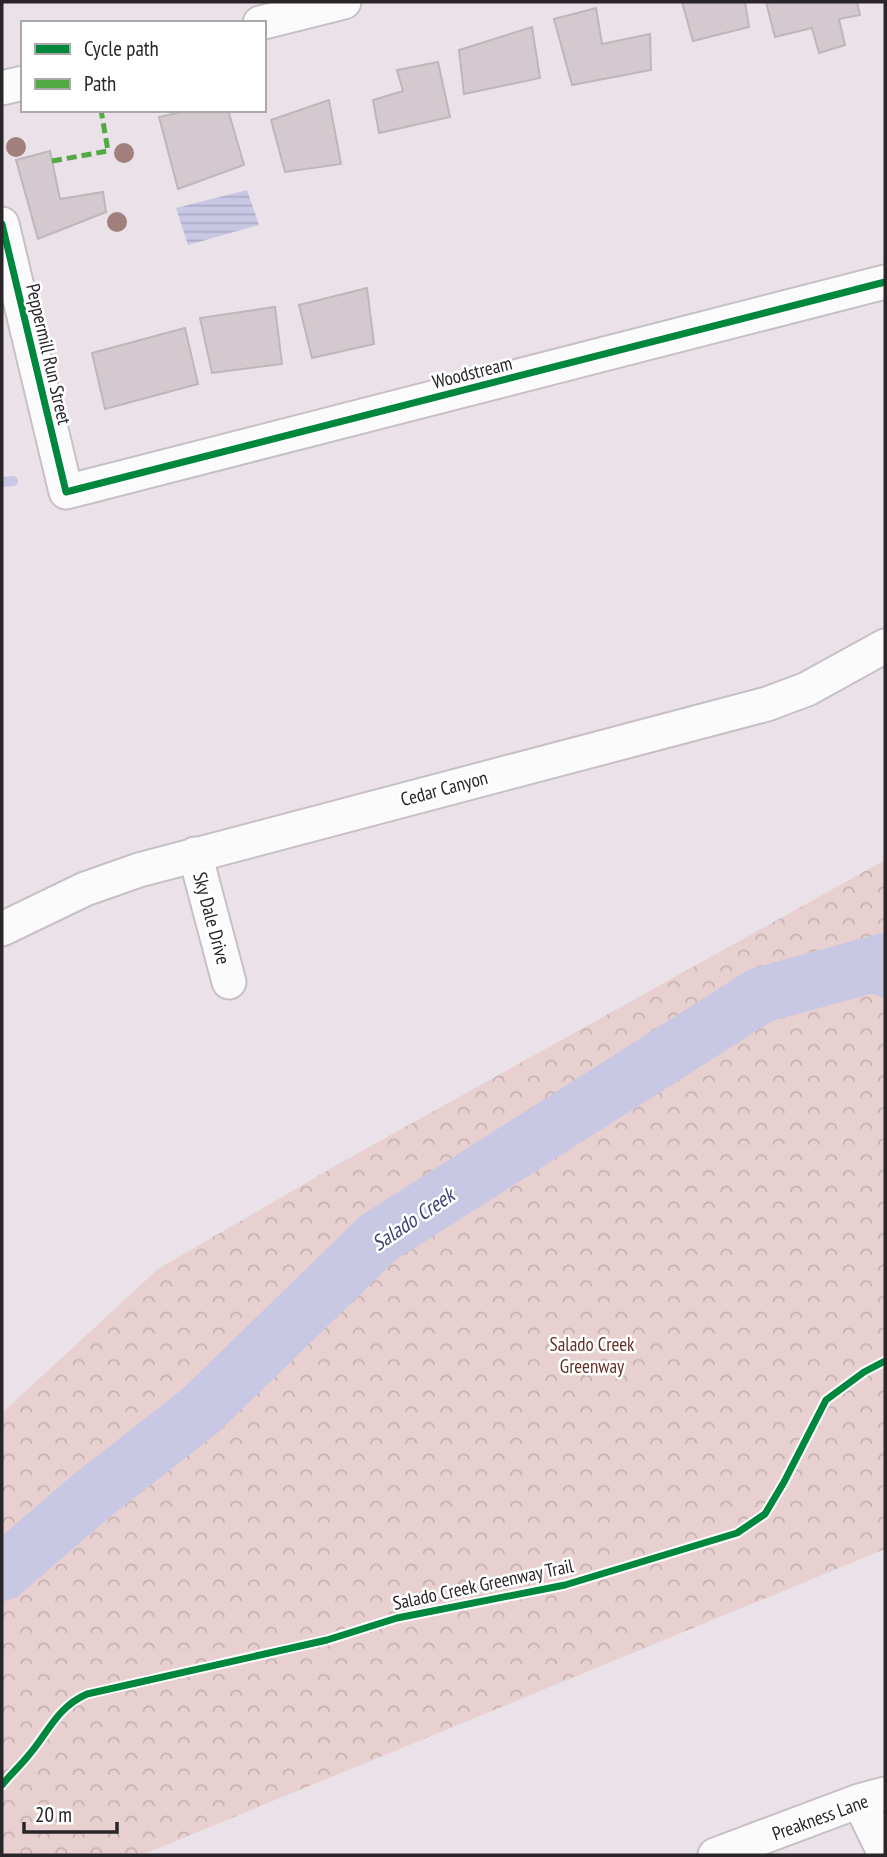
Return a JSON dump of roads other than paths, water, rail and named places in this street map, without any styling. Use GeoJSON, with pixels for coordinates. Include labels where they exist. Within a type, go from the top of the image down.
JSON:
{"type":"FeatureCollection","features":[{"type":"Feature","properties":{"kind":"street"},"geometry":{"type":"LineString","coordinates":[[266,22],[344,2]]}},
{"type":"Feature","properties":{"kind":"street"},"geometry":{"type":"LineString","coordinates":[[2,88],[21,83]]}},
{"type":"Feature","properties":{"kind":"street","name":"Peppermill Run Street"},"geometry":{"type":"LineString","coordinates":[[2,224],[66,492]]}},
{"type":"Feature","properties":{"kind":"street","name":"Woodstream"},"geometry":{"type":"LineString","coordinates":[[66,492],[885,282]]}},
{"type":"Feature","properties":{"kind":"street","name":"Cedar Canyon"},"geometry":{"type":"LineString","coordinates":[[2,929],[85,889],[139,870],[767,704],[807,689],[885,646]]}},
{"type":"Feature","properties":{"kind":"street","name":"Sky Dale Drive"},"geometry":{"type":"LineString","coordinates":[[195,854],[229,982]]}},
{"type":"Feature","properties":{"kind":"street"},"geometry":{"type":"LineString","coordinates":[[872,1797],[885,1854]]}},
{"type":"Feature","properties":{"kind":"street","name":"Preakness Lane"},"geometry":{"type":"LineString","coordinates":[[715,1855],[872,1797]]}},
{"type":"Feature","properties":{"kind":"water"},"geometry":{"type":"Polygon","coordinates":[[[247,190],[259,225],[188,245],[176,208],[247,190]]]}},
{"type":"Feature","properties":{"kind":"waterway"},"geometry":{"type":"LineString","coordinates":[[2,482],[13,481]]}},
{"type":"Feature","properties":{"kind":"waterway","name":"Salado Creek"},"geometry":{"type":"LineString","coordinates":[[2,1573],[90,1497],[200,1411],[378,1238],[761,995],[885,961]]}},
{"type":"Feature","properties":{"kind":"waterway"},"geometry":{"type":"LineString","coordinates":[[833,975],[885,993]]}},
{"type":"Feature","properties":{"kind":"park label","name":"Salado Creek Greenway"},"geometry":{"type":"Point","coordinates":[592,1355]}}]}
